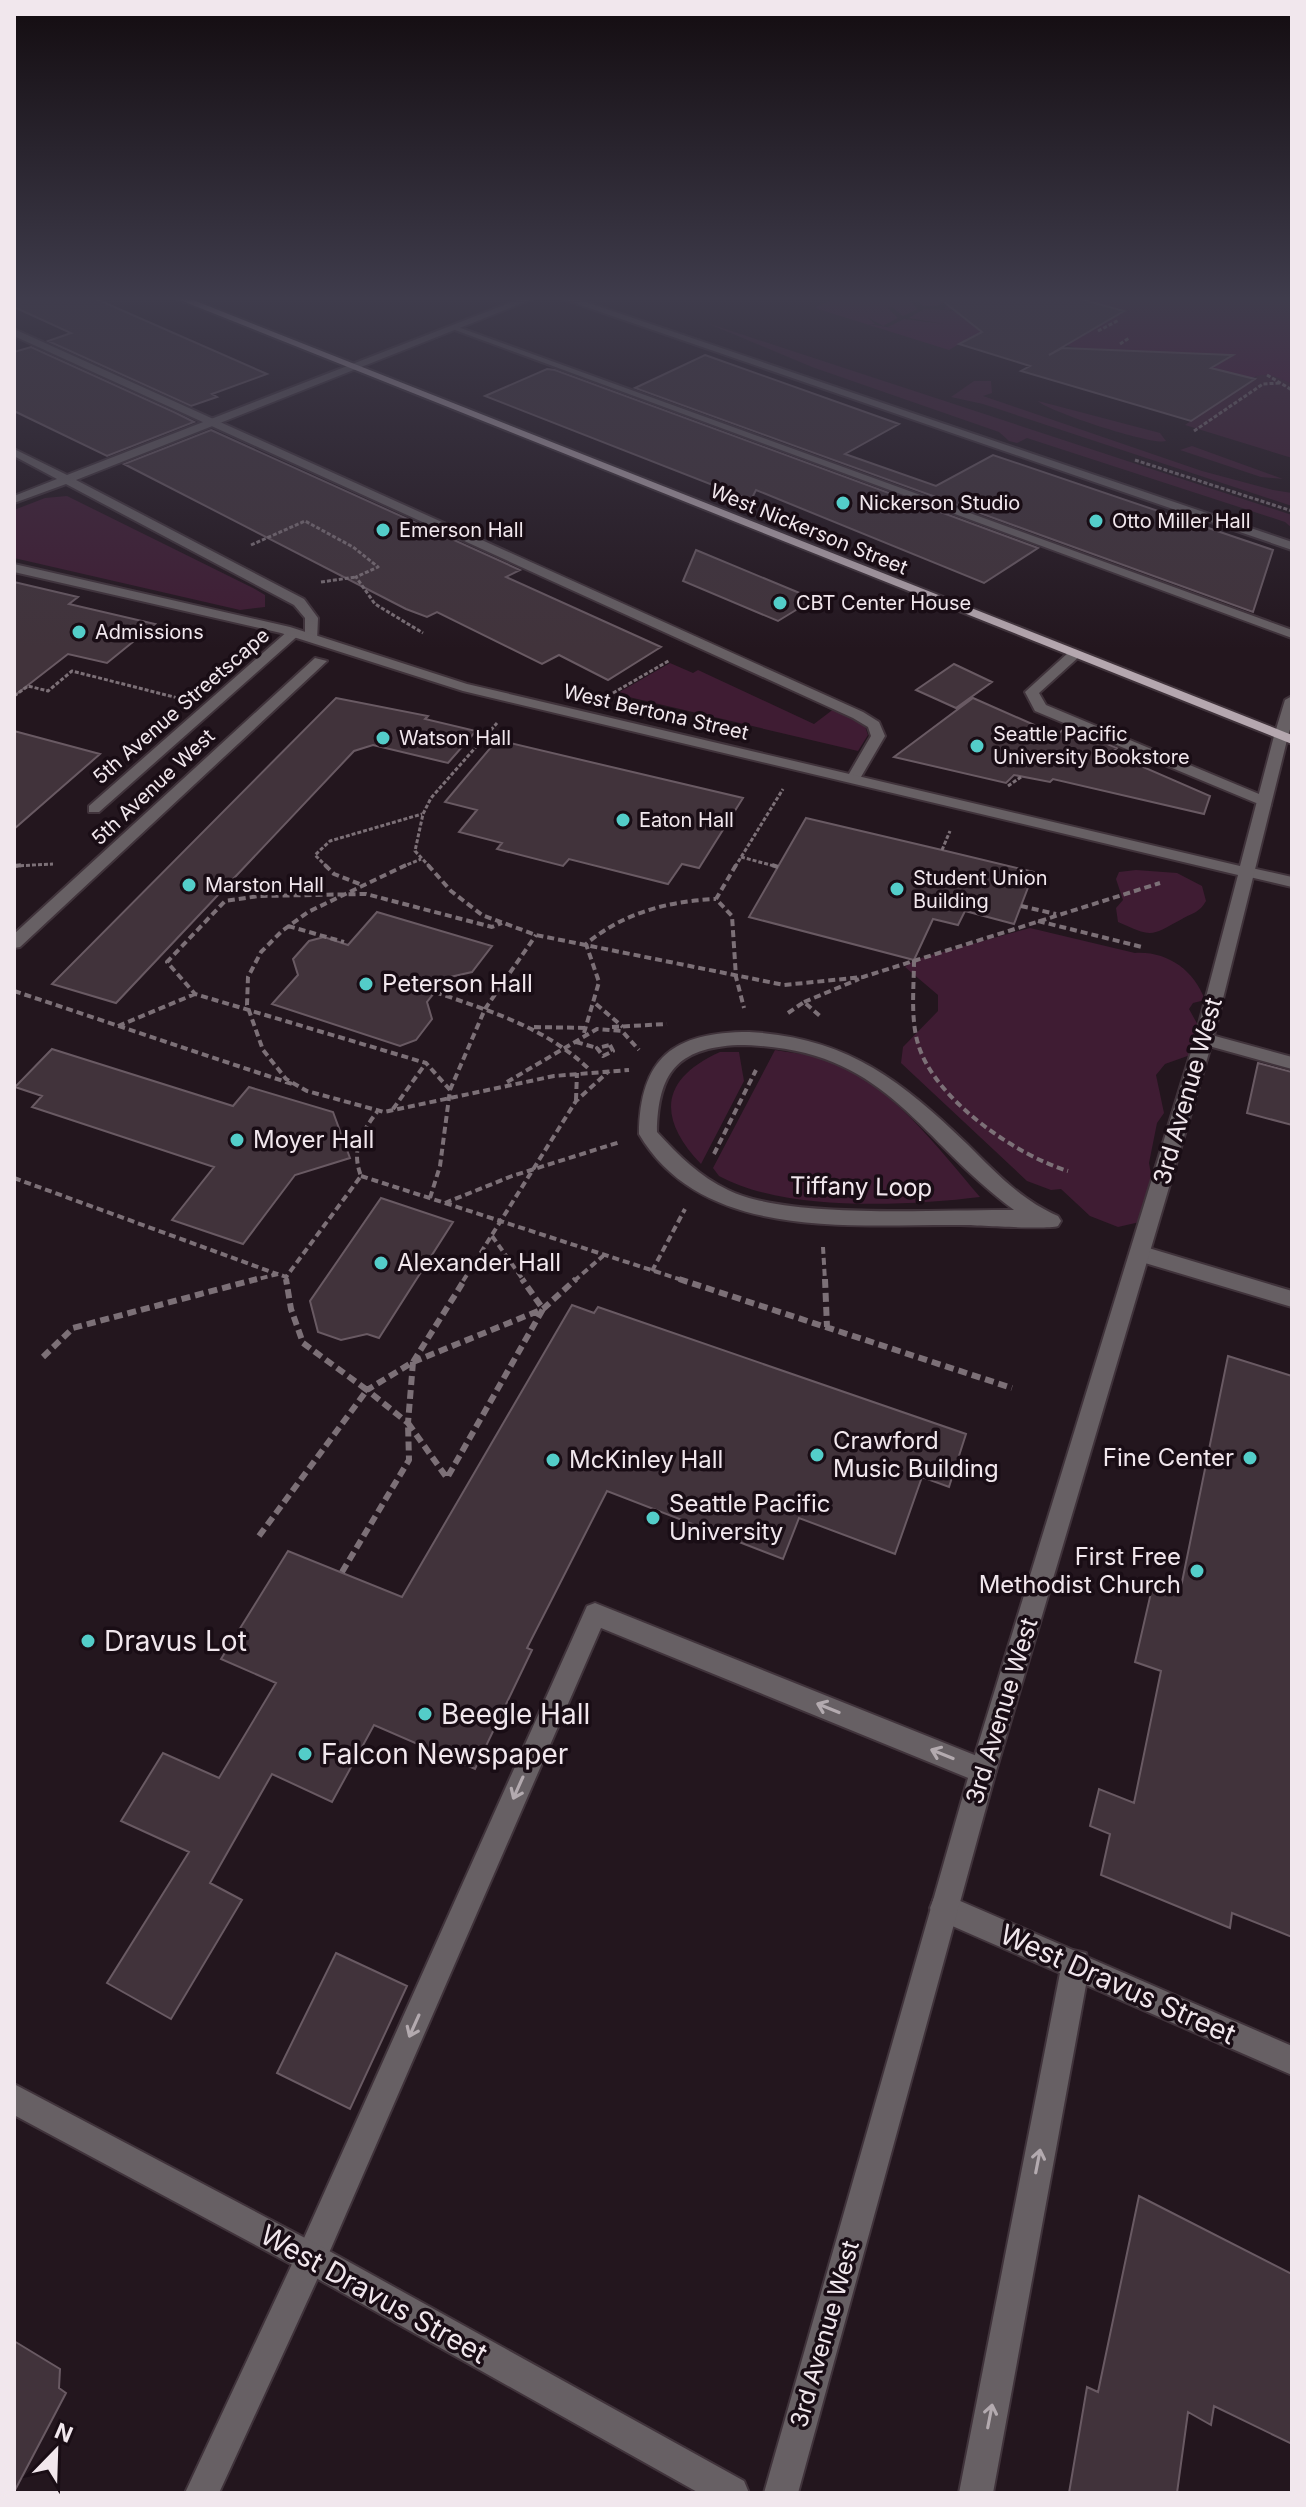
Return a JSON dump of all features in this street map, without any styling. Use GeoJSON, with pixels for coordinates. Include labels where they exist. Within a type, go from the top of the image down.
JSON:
{"type":"FeatureCollection","features":[{"type":"Feature","properties":{"kind":"main road","name":"West Nickerson Street"},"geometry":{"type":"LineString","coordinates":[[472,415],[1286,738]]}},
{"type":"Feature","properties":{"kind":"street"},"geometry":{"type":"LineString","coordinates":[[194,415],[858,715],[874,725],[878,736],[853,779]]}},
{"type":"Feature","properties":{"kind":"street"},"geometry":{"type":"LineString","coordinates":[[14,500],[236,415]]}},
{"type":"Feature","properties":{"kind":"street"},"geometry":{"type":"LineString","coordinates":[[695,415],[1292,634]]}},
{"type":"Feature","properties":{"kind":"street"},"geometry":{"type":"LineString","coordinates":[[907,415],[1292,546]]}},
{"type":"Feature","properties":{"kind":"street"},"geometry":{"type":"LineString","coordinates":[[14,452],[299,602],[310,612],[314,622],[312,638]]}},
{"type":"Feature","properties":{"kind":"street","name":"West Bertona Street"},"geometry":{"type":"LineString","coordinates":[[14,568],[294,633],[463,687],[1292,882]]}},
{"type":"Feature","properties":{"kind":"street","name":"5th Avenue Streetscape"},"geometry":{"type":"LineString","coordinates":[[94,809],[294,633]]}},
{"type":"Feature","properties":{"kind":"street"},"geometry":{"type":"LineString","coordinates":[[1074,655],[1032,692],[1040,708],[1266,802]]}},
{"type":"Feature","properties":{"kind":"street","name":"5th Avenue West"},"geometry":{"type":"LineString","coordinates":[[14,943],[320,661]]}},
{"type":"Feature","properties":{"kind":"street","name":"3rd Avenue West"},"geometry":{"type":"LineString","coordinates":[[781,2493],[983,1771],[1142,1254],[1204,1039],[1266,802],[1286,738],[1292,700]]}},
{"type":"Feature","properties":{"kind":"street","name":"Tiffany Loop"},"geometry":{"type":"LineString","coordinates":[[648,1134],[680,1170],[699,1182],[724,1197],[775,1211],[1046,1220],[1001,1190],[894,1088],[868,1068],[802,1044],[751,1039],[708,1042],[675,1053],[656,1075]]}},
{"type":"Feature","properties":{"kind":"street"},"geometry":{"type":"LineString","coordinates":[[1204,1039],[1292,1063]]}},
{"type":"Feature","properties":{"kind":"street"},"geometry":{"type":"LineString","coordinates":[[648,1134],[648,1098],[656,1075]]}},
{"type":"Feature","properties":{"kind":"street"},"geometry":{"type":"LineString","coordinates":[[1142,1254],[1292,1299]]}},
{"type":"Feature","properties":{"kind":"street"},"geometry":{"type":"LineString","coordinates":[[202,2493],[311,2258],[595,1614],[983,1771]]}},
{"type":"Feature","properties":{"kind":"street","name":"West Dravus Street"},"geometry":{"type":"LineString","coordinates":[[944,1908],[1076,1963],[1292,2061]]}},
{"type":"Feature","properties":{"kind":"street"},"geometry":{"type":"LineString","coordinates":[[976,2493],[1076,1963]]}},
{"type":"Feature","properties":{"kind":"street","name":"West Dravus Street"},"geometry":{"type":"LineString","coordinates":[[14,2099],[311,2258],[732,2493]]}},
{"type":"Feature","properties":{"kind":"path"},"geometry":{"type":"LineString","coordinates":[[1194,431],[1217,415]]}},
{"type":"Feature","properties":{"kind":"path"},"geometry":{"type":"LineString","coordinates":[[258,542],[305,521],[347,542],[378,567],[356,577],[332,580]]}},
{"type":"Feature","properties":{"kind":"path"},"geometry":{"type":"LineString","coordinates":[[356,577],[375,604],[423,633]]}},
{"type":"Feature","properties":{"kind":"path"},"geometry":{"type":"LineString","coordinates":[[608,696],[667,662]]}},
{"type":"Feature","properties":{"kind":"path"},"geometry":{"type":"LineString","coordinates":[[14,696],[28,686],[48,691],[68,674]]}},
{"type":"Feature","properties":{"kind":"path"},"geometry":{"type":"LineString","coordinates":[[501,718],[431,798],[423,814],[415,851],[451,891],[482,915],[536,935],[784,985],[863,977]]}},
{"type":"Feature","properties":{"kind":"path"},"geometry":{"type":"LineString","coordinates":[[1003,787],[1021,777]]}},
{"type":"Feature","properties":{"kind":"path"},"geometry":{"type":"LineString","coordinates":[[716,899],[784,786]]}},
{"type":"Feature","properties":{"kind":"path"},"geometry":{"type":"LineString","coordinates":[[365,886],[334,874],[315,855],[319,848],[330,841],[423,814]]}},
{"type":"Feature","properties":{"kind":"path"},"geometry":{"type":"LineString","coordinates":[[942,850],[953,827]]}},
{"type":"Feature","properties":{"kind":"path"},"geometry":{"type":"LineString","coordinates":[[741,857],[778,867]]}},
{"type":"Feature","properties":{"kind":"path"},"geometry":{"type":"LineString","coordinates":[[296,1086],[277,1067],[251,1031],[245,996],[251,969],[272,937],[287,926],[347,892],[421,859]]}},
{"type":"Feature","properties":{"kind":"path"},"geometry":{"type":"LineString","coordinates":[[14,866],[38,864]]}},
{"type":"Feature","properties":{"kind":"path"},"geometry":{"type":"LineString","coordinates":[[804,1002],[863,977],[1167,878]]}},
{"type":"Feature","properties":{"kind":"path"},"geometry":{"type":"LineString","coordinates":[[450,1090],[426,1063],[195,994],[178,979],[167,962],[225,901],[347,892],[492,927],[503,923]]}},
{"type":"Feature","properties":{"kind":"path"},"geometry":{"type":"LineString","coordinates":[[586,944],[598,932],[680,899],[716,899],[732,916],[736,977],[751,1039],[751,1081]]}},
{"type":"Feature","properties":{"kind":"path"},"geometry":{"type":"LineString","coordinates":[[1021,906],[1057,915]]}},
{"type":"Feature","properties":{"kind":"path"},"geometry":{"type":"LineString","coordinates":[[1035,920],[1142,947]]}},
{"type":"Feature","properties":{"kind":"path"},"geometry":{"type":"LineString","coordinates":[[287,926],[344,942]]}},
{"type":"Feature","properties":{"kind":"path"},"geometry":{"type":"LineString","coordinates":[[430,1198],[440,1166],[446,1100],[450,1090],[485,1009],[536,935]]}},
{"type":"Feature","properties":{"kind":"path"},"geometry":{"type":"LineString","coordinates":[[495,1087],[568,1049],[585,1031],[601,995],[598,967],[586,944]]}},
{"type":"Feature","properties":{"kind":"path"},"geometry":{"type":"LineString","coordinates":[[914,960],[915,1027],[920,1051],[938,1078],[1009,1145],[1039,1162],[1068,1171]]}},
{"type":"Feature","properties":{"kind":"path"},"geometry":{"type":"LineString","coordinates":[[14,991],[377,1112],[446,1100],[525,1079],[591,1071],[625,1070],[656,1075]]}},
{"type":"Feature","properties":{"kind":"path"},"geometry":{"type":"LineString","coordinates":[[435,992],[533,1027],[568,1049],[591,1071]]}},
{"type":"Feature","properties":{"kind":"path"},"geometry":{"type":"LineString","coordinates":[[117,1026],[195,994]]}},
{"type":"Feature","properties":{"kind":"path"},"geometry":{"type":"LineString","coordinates":[[596,1004],[625,1031],[640,1052],[637,1060],[625,1070]]}},
{"type":"Feature","properties":{"kind":"path"},"geometry":{"type":"LineString","coordinates":[[533,1027],[625,1031]]}},
{"type":"Feature","properties":{"kind":"path"},"geometry":{"type":"LineString","coordinates":[[576,1042],[597,1048]]}},
{"type":"Feature","properties":{"kind":"path"},"geometry":{"type":"LineString","coordinates":[[392,1110],[426,1063]]}},
{"type":"Feature","properties":{"kind":"path"},"geometry":{"type":"LineString","coordinates":[[342,1572],[409,1460],[408,1423],[413,1362],[576,1101],[609,1071]]}},
{"type":"Feature","properties":{"kind":"path"},"geometry":{"type":"LineString","coordinates":[[576,1101],[577,1073]]}},
{"type":"Feature","properties":{"kind":"path"},"geometry":{"type":"LineString","coordinates":[[377,1112],[354,1147],[354,1162],[361,1176],[1012,1388]]}},
{"type":"Feature","properties":{"kind":"path"},"geometry":{"type":"LineString","coordinates":[[445,1203],[534,1169],[648,1134]]}},
{"type":"Feature","properties":{"kind":"path"},"geometry":{"type":"LineString","coordinates":[[361,1176],[286,1277],[291,1309],[303,1343],[408,1423],[447,1478],[543,1309],[603,1256]]}},
{"type":"Feature","properties":{"kind":"path"},"geometry":{"type":"LineString","coordinates":[[14,1178],[286,1277]]}},
{"type":"Feature","properties":{"kind":"path"},"geometry":{"type":"LineString","coordinates":[[652,1271],[699,1182]]}},
{"type":"Feature","properties":{"kind":"path"},"geometry":{"type":"LineString","coordinates":[[822,1214],[827,1327]]}},
{"type":"Feature","properties":{"kind":"path"},"geometry":{"type":"LineString","coordinates":[[492,1236],[543,1309]]}},
{"type":"Feature","properties":{"kind":"path"},"geometry":{"type":"LineString","coordinates":[[43,1357],[73,1328],[278,1274]]}},
{"type":"Feature","properties":{"kind":"path"},"geometry":{"type":"LineString","coordinates":[[259,1536],[367,1390],[413,1362],[543,1309]]}},
{"type":"Feature","properties":{"kind":"shaded area"},"geometry":{"type":"Polygon","coordinates":[[[950,415],[987,415],[1292,515],[1292,528],[1285,522],[1027,438],[1017,443],[1009,441],[999,432],[950,415]]]}},
{"type":"Feature","properties":{"kind":"shaded area"},"geometry":{"type":"Polygon","coordinates":[[[1016,415],[1038,415],[1202,471],[1292,493],[1292,506],[1016,415]]]}},
{"type":"Feature","properties":{"kind":"shaded area"},"geometry":{"type":"Polygon","coordinates":[[[1068,415],[1091,415],[1160,433],[1166,441],[1142,438],[1068,415]]]}},
{"type":"Feature","properties":{"kind":"shaded area"},"geometry":{"type":"Polygon","coordinates":[[[1200,415],[1292,415],[1292,458],[1185,425],[1200,415]]]}},
{"type":"Feature","properties":{"kind":"shaded area"},"geometry":{"type":"Polygon","coordinates":[[[1192,446],[1283,479],[1261,477],[1180,450],[1192,446]]]}},
{"type":"Feature","properties":{"kind":"shaded area"},"geometry":{"type":"Polygon","coordinates":[[[67,496],[253,588],[265,595],[265,607],[240,610],[14,558],[14,510],[45,498],[67,496]]]}},
{"type":"Feature","properties":{"kind":"shaded area"},"geometry":{"type":"Polygon","coordinates":[[[670,663],[693,673],[698,670],[814,724],[835,708],[864,723],[868,735],[858,751],[616,694],[670,663]]]}},
{"type":"Feature","properties":{"kind":"shaded area"},"geometry":{"type":"Polygon","coordinates":[[[1119,872],[1177,873],[1202,886],[1206,901],[1196,912],[1157,932],[1146,933],[1118,922],[1116,908],[1123,900],[1116,879],[1119,872]]]}},
{"type":"Feature","properties":{"kind":"shaded area"},"geometry":{"type":"Polygon","coordinates":[[[1030,928],[1168,959],[1186,971],[1205,1000],[1193,1003],[1189,1009],[1199,1027],[1193,1054],[1165,1064],[1156,1075],[1164,1113],[1157,1123],[1149,1163],[1154,1191],[1144,1221],[1118,1227],[1090,1216],[1061,1189],[1051,1190],[1027,1181],[901,1063],[903,1047],[938,1011],[938,995],[905,967],[914,960],[1030,928]]]}},
{"type":"Feature","properties":{"kind":"shaded area"},"geometry":{"type":"Polygon","coordinates":[[[775,1050],[824,1059],[870,1083],[929,1137],[980,1197],[882,1204],[811,1201],[746,1188],[719,1176],[713,1168],[775,1050]]]}},
{"type":"Feature","properties":{"kind":"shaded area"},"geometry":{"type":"Polygon","coordinates":[[[720,1052],[739,1052],[744,1081],[701,1164],[677,1131],[672,1101],[676,1087],[686,1074],[720,1052]]]}},
{"type":"Feature","properties":{"kind":"building"},"geometry":{"type":"Polygon","coordinates":[[[22,415],[180,415],[194,422],[107,456],[22,415]]]}},
{"type":"Feature","properties":{"kind":"building"},"geometry":{"type":"Polygon","coordinates":[[[534,415],[677,415],[1038,548],[984,583],[756,490],[751,500],[534,415]]]}},
{"type":"Feature","properties":{"kind":"building","name":"Otto Miller Hall"},"geometry":{"type":"Polygon","coordinates":[[[709,415],[874,415],[899,424],[845,454],[936,486],[993,455],[1273,550],[1253,612],[709,415]]]}},
{"type":"Feature","properties":{"kind":"building"},"geometry":{"type":"Polygon","coordinates":[[[1171,415],[1200,415],[1191,421],[1171,415]]]}},
{"type":"Feature","properties":{"kind":"building"},"geometry":{"type":"Polygon","coordinates":[[[211,430],[520,570],[506,577],[661,647],[608,680],[559,655],[542,664],[437,612],[427,617],[406,609],[124,464],[211,430]]]}},
{"type":"Feature","properties":{"kind":"building"},"geometry":{"type":"Polygon","coordinates":[[[696,550],[814,599],[778,621],[683,581],[696,550]]]}},
{"type":"Feature","properties":{"kind":"building","name":"Admissions"},"geometry":{"type":"Polygon","coordinates":[[[14,582],[78,597],[69,604],[155,624],[107,663],[68,654],[14,696],[14,582]]]}},
{"type":"Feature","properties":{"kind":"building"},"geometry":{"type":"Polygon","coordinates":[[[954,664],[992,682],[956,708],[916,690],[954,664]]]}},
{"type":"Feature","properties":{"kind":"building","name":"Marston Hall"},"geometry":{"type":"Polygon","coordinates":[[[336,698],[428,716],[425,719],[476,731],[448,763],[373,745],[354,751],[116,1003],[52,984],[336,698]]]}},
{"type":"Feature","properties":{"kind":"building"},"geometry":{"type":"Polygon","coordinates":[[[973,698],[1057,735],[1066,727],[1117,748],[1111,753],[1210,796],[1204,814],[1053,779],[1050,782],[1014,775],[1006,783],[894,757],[973,698]]]}},
{"type":"Feature","properties":{"kind":"building"},"geometry":{"type":"Polygon","coordinates":[[[14,731],[100,754],[14,829],[14,731]]]}},
{"type":"Feature","properties":{"kind":"building","name":"Eaton Hall"},"geometry":{"type":"Polygon","coordinates":[[[497,740],[743,798],[699,868],[682,864],[668,884],[569,859],[563,866],[497,849],[502,843],[459,832],[477,810],[445,802],[497,740]]]}},
{"type":"Feature","properties":{"kind":"building","name":"Student Union Building"},"geometry":{"type":"Polygon","coordinates":[[[806,818],[1034,872],[1014,924],[965,911],[958,925],[933,919],[914,960],[749,917],[806,818]]]}},
{"type":"Feature","properties":{"kind":"building","name":"Peterson Hall"},"geometry":{"type":"Polygon","coordinates":[[[377,912],[492,946],[472,972],[446,978],[427,1002],[432,1019],[416,1040],[400,1046],[272,1004],[298,975],[293,959],[309,941],[324,937],[348,945],[377,912]]]}},
{"type":"Feature","properties":{"kind":"building","name":"Moyer Hall"},"geometry":{"type":"Polygon","coordinates":[[[52,1049],[233,1106],[249,1087],[333,1112],[350,1158],[295,1175],[243,1244],[172,1220],[214,1167],[32,1107],[42,1096],[15,1087],[52,1049]]]}},
{"type":"Feature","properties":{"kind":"building"},"geometry":{"type":"Polygon","coordinates":[[[1258,1063],[1292,1072],[1292,1125],[1247,1113],[1258,1063]]]}},
{"type":"Feature","properties":{"kind":"building","name":"Alexander Hall"},"geometry":{"type":"Polygon","coordinates":[[[381,1198],[453,1222],[379,1338],[367,1334],[341,1340],[318,1332],[310,1301],[381,1198]]]}},
{"type":"Feature","properties":{"kind":"building"},"geometry":{"type":"Polygon","coordinates":[[[572,1305],[594,1313],[598,1307],[966,1434],[949,1487],[922,1477],[895,1554],[799,1518],[783,1559],[607,1491],[527,1648],[532,1650],[475,1769],[374,1725],[332,1802],[272,1774],[210,1883],[242,1900],[171,2019],[107,1983],[189,1852],[121,1821],[163,1753],[219,1778],[276,1683],[221,1659],[288,1551],[402,1597],[572,1305]]]}},
{"type":"Feature","properties":{"kind":"building","name":"First Free Methodist Church"},"geometry":{"type":"Polygon","coordinates":[[[1228,1356],[1292,1376],[1292,1937],[1232,1913],[1230,1928],[1101,1875],[1110,1834],[1090,1826],[1099,1789],[1134,1803],[1161,1671],[1135,1662],[1153,1584],[1177,1593],[1181,1587],[1228,1356]]]}},
{"type":"Feature","properties":{"kind":"building"},"geometry":{"type":"Polygon","coordinates":[[[336,1953],[407,1986],[350,2109],[277,2073],[336,1953]]]}},
{"type":"Feature","properties":{"kind":"building"},"geometry":{"type":"Polygon","coordinates":[[[1139,2196],[1292,2274],[1292,2444],[1214,2406],[1211,2425],[1188,2412],[1177,2493],[1069,2493],[1087,2387],[1098,2392],[1139,2196]]]}},
{"type":"Feature","properties":{"kind":"building"},"geometry":{"type":"Polygon","coordinates":[[[14,2341],[60,2369],[59,2388],[66,2393],[14,2492],[14,2341]]]}},
{"type":"Feature","properties":{"kind":"place","name":"Nickerson Studio"},"geometry":{"type":"Point","coordinates":[843,503]}},
{"type":"Feature","properties":{"kind":"place","name":"Otto Miller Hall"},"geometry":{"type":"Point","coordinates":[1096,521]}},
{"type":"Feature","properties":{"kind":"place","name":"Emerson Hall"},"geometry":{"type":"Point","coordinates":[383,530]}},
{"type":"Feature","properties":{"kind":"place","name":"CBT Center House"},"geometry":{"type":"Point","coordinates":[780,603]}},
{"type":"Feature","properties":{"kind":"place","name":"Admissions"},"geometry":{"type":"Point","coordinates":[79,632]}},
{"type":"Feature","properties":{"kind":"place","name":"Watson Hall"},"geometry":{"type":"Point","coordinates":[383,738]}},
{"type":"Feature","properties":{"kind":"place","name":"Seattle Pacific University Bookstore"},"geometry":{"type":"Point","coordinates":[977,746]}},
{"type":"Feature","properties":{"kind":"place","name":"Eaton Hall"},"geometry":{"type":"Point","coordinates":[623,820]}},
{"type":"Feature","properties":{"kind":"place","name":"Marston Hall"},"geometry":{"type":"Point","coordinates":[189,885]}},
{"type":"Feature","properties":{"kind":"place","name":"Student Union Building"},"geometry":{"type":"Point","coordinates":[897,889]}},
{"type":"Feature","properties":{"kind":"place","name":"Peterson Hall"},"geometry":{"type":"Point","coordinates":[366,984]}},
{"type":"Feature","properties":{"kind":"place","name":"Moyer Hall"},"geometry":{"type":"Point","coordinates":[237,1140]}},
{"type":"Feature","properties":{"kind":"place","name":"Alexander Hall"},"geometry":{"type":"Point","coordinates":[381,1263]}},
{"type":"Feature","properties":{"kind":"place","name":"Crawford Music Building"},"geometry":{"type":"Point","coordinates":[817,1455]}},
{"type":"Feature","properties":{"kind":"place","name":"Fine Center"},"geometry":{"type":"Point","coordinates":[1250,1458]}},
{"type":"Feature","properties":{"kind":"place","name":"McKinley Hall"},"geometry":{"type":"Point","coordinates":[553,1460]}},
{"type":"Feature","properties":{"kind":"place","name":"Seattle Pacific University"},"geometry":{"type":"Point","coordinates":[653,1518]}},
{"type":"Feature","properties":{"kind":"place","name":"First Free Methodist Church"},"geometry":{"type":"Point","coordinates":[1197,1571]}},
{"type":"Feature","properties":{"kind":"place","name":"Dravus Lot"},"geometry":{"type":"Point","coordinates":[88,1641]}},
{"type":"Feature","properties":{"kind":"place","name":"Beegle Hall"},"geometry":{"type":"Point","coordinates":[425,1714]}},
{"type":"Feature","properties":{"kind":"place","name":"Falcon Newspaper"},"geometry":{"type":"Point","coordinates":[305,1754]}}]}
